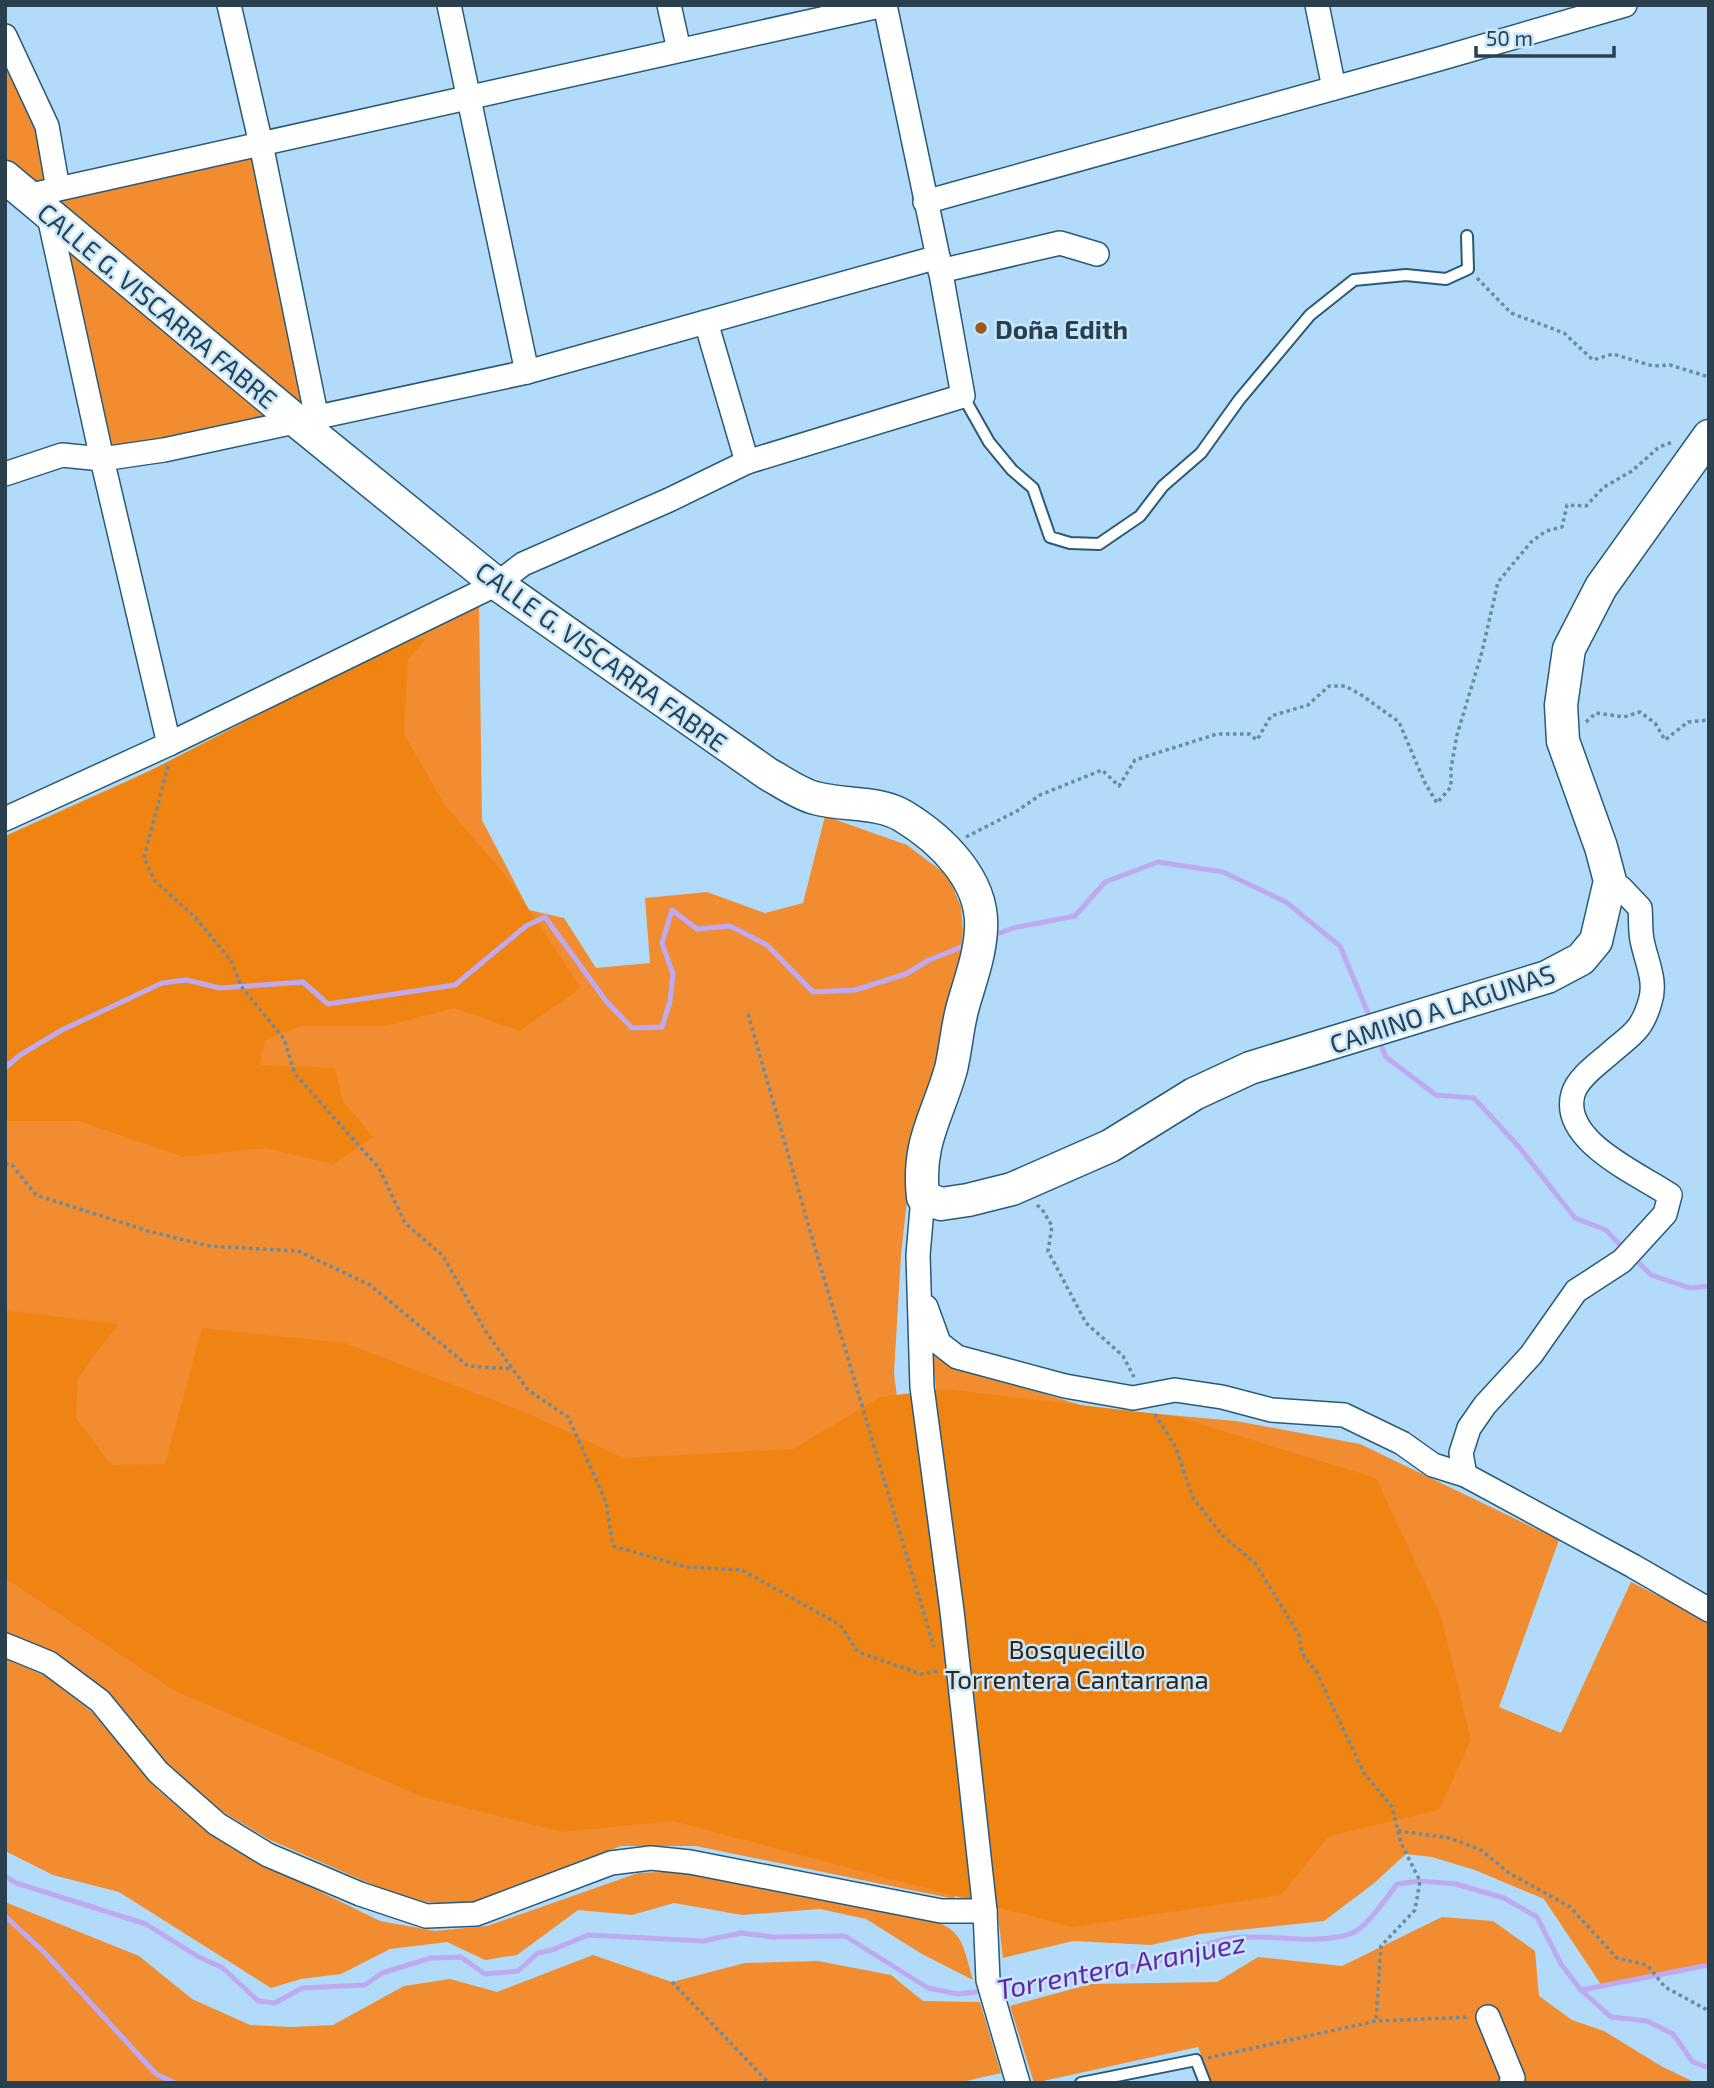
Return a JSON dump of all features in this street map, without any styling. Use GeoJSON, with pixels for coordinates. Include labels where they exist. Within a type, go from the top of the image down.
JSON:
{"type":"FeatureCollection","features":[{"type":"Feature","properties":{"kind":"street"},"geometry":{"type":"LineString","coordinates":[[229,5],[261,144],[308,421]]}},
{"type":"Feature","properties":{"kind":"street"},"geometry":{"type":"LineString","coordinates":[[449,5],[527,372]]}},
{"type":"Feature","properties":{"kind":"street"},"geometry":{"type":"LineString","coordinates":[[669,5],[679,50]]}},
{"type":"Feature","properties":{"kind":"street"},"geometry":{"type":"LineString","coordinates":[[5,819],[169,744],[498,584],[523,564],[669,500],[747,462],[963,396],[939,264],[885,5],[35,194]]}},
{"type":"Feature","properties":{"kind":"street"},"geometry":{"type":"LineString","coordinates":[[1317,5],[1334,88]]}},
{"type":"Feature","properties":{"kind":"street"},"geometry":{"type":"LineString","coordinates":[[925,202],[1621,6]]}},
{"type":"Feature","properties":{"kind":"street"},"geometry":{"type":"LineString","coordinates":[[5,36],[47,126],[35,194],[102,459],[169,744]]}},
{"type":"Feature","properties":{"kind":"street","name":"CALLE G. VISCARRA FABRE"},"geometry":{"type":"LineString","coordinates":[[35,194],[308,421],[498,584],[768,774],[814,798],[899,814],[928,831],[945,847],[964,872],[979,906],[980,939],[951,1068],[925,1138],[920,1174],[923,1197]]}},
{"type":"Feature","properties":{"kind":"street"},"geometry":{"type":"LineString","coordinates":[[5,474],[62,455],[102,459],[164,450],[527,372],[706,322],[939,264],[1060,243],[1097,254]]}},
{"type":"Feature","properties":{"kind":"street"},"geometry":{"type":"LineString","coordinates":[[706,322],[747,462]]}},
{"type":"Feature","properties":{"kind":"street","name":"CAMINO A LAGUNAS"},"geometry":{"type":"LineString","coordinates":[[923,1197],[941,1204],[1012,1189],[1110,1146],[1194,1094],[1250,1068],[1547,977],[1581,959],[1596,941],[1610,881],[1601,847],[1563,741],[1561,705],[1569,649],[1601,587],[1706,440]]}},
{"type":"Feature","properties":{"kind":"street"},"geometry":{"type":"LineString","coordinates":[[1465,1475],[1461,1453],[1469,1428],[1485,1405],[1531,1355],[1576,1291],[1622,1261],[1665,1214],[1670,1195],[1621,1167],[1591,1144],[1571,1113],[1573,1092],[1584,1077],[1642,1026],[1651,999],[1651,973],[1642,939],[1640,908],[1621,888],[1610,881]]}},
{"type":"Feature","properties":{"kind":"street"},"geometry":{"type":"LineString","coordinates":[[923,1197],[918,1255],[922,1387],[958,1669],[985,1911],[990,1990],[1018,2083]]}},
{"type":"Feature","properties":{"kind":"street"},"geometry":{"type":"LineString","coordinates":[[918,1255],[926,1310],[939,1343],[957,1357],[1065,1386],[1133,1398],[1175,1390],[1222,1397],[1271,1410],[1344,1415],[1402,1443],[1433,1465],[1465,1475],[1709,1610]]}},
{"type":"Feature","properties":{"kind":"street"},"geometry":{"type":"LineString","coordinates":[[5,1645],[49,1663],[100,1701],[158,1772],[217,1824],[268,1855],[360,1894],[426,1916],[476,1914],[611,1863],[651,1858],[690,1862],[941,1911],[985,1911]]}},
{"type":"Feature","properties":{"kind":"street"},"geometry":{"type":"LineString","coordinates":[[1488,2017],[1513,2078],[1511,2083]]}},
{"type":"Feature","properties":{"kind":"lane"},"geometry":{"type":"LineString","coordinates":[[963,396],[989,443],[1032,488],[1050,537],[1070,543],[1099,544],[1140,516],[1163,486],[1201,453],[1239,400],[1310,315],[1354,280],[1406,275],[1446,279],[1468,269],[1467,236]]}},
{"type":"Feature","properties":{"kind":"lane"},"geometry":{"type":"LineString","coordinates":[[1081,2083],[1196,2060],[1205,2083]]}},
{"type":"Feature","properties":{"kind":"path"},"geometry":{"type":"LineString","coordinates":[[1468,269],[1511,313],[1564,333],[1593,360],[1614,354],[1653,366],[1670,365],[1709,377]]}},
{"type":"Feature","properties":{"kind":"path"},"geometry":{"type":"LineString","coordinates":[[945,847],[1017,811],[1040,796],[1102,770],[1119,786],[1135,760],[1217,734],[1249,734],[1257,740],[1271,716],[1308,705],[1329,685],[1345,686],[1399,722],[1425,783],[1437,803],[1451,787],[1451,768],[1457,735],[1482,652],[1498,582],[1531,542],[1546,531],[1562,527],[1567,505],[1586,506],[1604,487],[1632,471],[1659,447],[1676,440],[1706,440]]}},
{"type":"Feature","properties":{"kind":"path"},"geometry":{"type":"LineString","coordinates":[[1563,741],[1596,713],[1624,717],[1640,712],[1655,723],[1665,740],[1688,722],[1709,720]]}},
{"type":"Feature","properties":{"kind":"path"},"geometry":{"type":"LineString","coordinates":[[169,744],[169,762],[144,858],[155,881],[195,917],[232,962],[241,986],[284,1039],[295,1074],[379,1168],[405,1223],[443,1256],[486,1332],[528,1390],[568,1417],[606,1502],[613,1546],[686,1567],[742,1570],[840,1625],[858,1652],[921,1674],[958,1669]]}},
{"type":"Feature","properties":{"kind":"path"},"geometry":{"type":"LineString","coordinates":[[748,1014],[937,1658]]}},
{"type":"Feature","properties":{"kind":"path"},"geometry":{"type":"LineString","coordinates":[[5,1164],[12,1166],[36,1195],[148,1231],[209,1246],[298,1251],[370,1285],[468,1366],[512,1369]]}},
{"type":"Feature","properties":{"kind":"path"},"geometry":{"type":"LineString","coordinates":[[1012,1189],[1042,1209],[1052,1226],[1048,1251],[1086,1323],[1123,1356],[1176,1448],[1193,1498],[1223,1536],[1255,1563],[1299,1635],[1301,1653],[1317,1673],[1364,1773],[1392,1807],[1401,1843],[1420,1881],[1415,1910],[1381,1946],[1376,2021]]}},
{"type":"Feature","properties":{"kind":"path"},"geometry":{"type":"LineString","coordinates":[[1398,1831],[1450,1838],[1481,1850],[1509,1873],[1570,1907],[1617,1958],[1647,1965],[1665,1987],[1709,2011]]}},
{"type":"Feature","properties":{"kind":"path"},"geometry":{"type":"LineString","coordinates":[[672,1982],[769,2083]]}},
{"type":"Feature","properties":{"kind":"path"},"geometry":{"type":"LineString","coordinates":[[1196,2060],[1376,2021],[1488,2017]]}},
{"type":"Feature","properties":{"kind":"green space"},"geometry":{"type":"Polygon","coordinates":[[[5,62],[27,103],[45,152],[43,180],[32,184],[5,163],[5,62]]]}},
{"type":"Feature","properties":{"kind":"green space"},"geometry":{"type":"Polygon","coordinates":[[[253,157],[305,411],[64,209],[60,193],[253,157]]]}},
{"type":"Feature","properties":{"kind":"green space"},"geometry":{"type":"Polygon","coordinates":[[[60,235],[280,420],[169,446],[108,445],[60,235]]]}},
{"type":"Feature","properties":{"kind":"green space"},"geometry":{"type":"Polygon","coordinates":[[[479,602],[482,820],[529,910],[564,918],[596,968],[650,963],[645,898],[707,892],[765,913],[803,903],[825,816],[907,845],[948,876],[961,907],[963,931],[950,1057],[911,1163],[901,1255],[894,1373],[939,1735],[955,1899],[696,1846],[621,1846],[468,1905],[410,1901],[270,1840],[218,1809],[159,1757],[5,1635],[5,836],[169,762],[479,602]]]}},
{"type":"Feature","properties":{"kind":"green space"},"geometry":{"type":"Polygon","coordinates":[[[405,639],[426,639],[408,660],[404,734],[445,805],[507,877],[581,988],[520,1031],[454,1008],[385,1026],[302,1026],[265,1040],[260,1065],[335,1068],[343,1101],[373,1137],[333,1164],[265,1148],[183,1157],[78,1121],[5,1121],[5,837],[134,779],[405,639]]]}},
{"type":"Feature","properties":{"kind":"green space","name":"Bosquecillo Torrentera Cantarrana"},"geometry":{"type":"Polygon","coordinates":[[[5,1310],[118,1324],[78,1378],[76,1418],[111,1465],[165,1464],[202,1328],[345,1343],[532,1415],[623,1458],[793,1449],[880,1397],[944,1389],[1174,1416],[1376,1478],[1441,1617],[1471,1740],[1439,1810],[1329,1836],[1281,1895],[1072,1927],[673,1821],[562,1832],[423,1797],[175,1691],[5,1578],[5,1310]]]}},
{"type":"Feature","properties":{"kind":"green space"},"geometry":{"type":"Polygon","coordinates":[[[932,1355],[951,1366],[1091,1408],[1236,1421],[1360,1444],[1559,1540],[1499,1707],[1561,1733],[1631,1582],[1698,1616],[1709,1606],[1709,1965],[1602,1986],[1544,1899],[1475,1870],[1432,1857],[1406,1854],[1373,1884],[1324,1921],[1200,1934],[1151,1945],[1073,1941],[1003,1958],[932,1355]]]}},
{"type":"Feature","properties":{"kind":"green space"},"geometry":{"type":"Polygon","coordinates":[[[5,1659],[46,1676],[92,1712],[159,1791],[231,1848],[380,1921],[435,1931],[487,1926],[638,1873],[689,1871],[916,1915],[942,1924],[951,1929],[962,1943],[973,1980],[922,1954],[866,1919],[820,1909],[742,1915],[674,1903],[632,1915],[578,1910],[517,1955],[485,1960],[447,1942],[390,1949],[341,1974],[301,1979],[271,1988],[119,1892],[53,1875],[5,1851],[5,1659]]]}},
{"type":"Feature","properties":{"kind":"green space"},"geometry":{"type":"Polygon","coordinates":[[[5,1902],[139,1956],[192,1999],[250,2025],[333,2025],[404,1986],[450,1979],[497,1992],[593,1955],[672,1982],[745,1963],[818,1961],[891,1975],[923,2001],[980,2002],[1001,2073],[957,2083],[5,2083],[5,1902]]]}},
{"type":"Feature","properties":{"kind":"green space"},"geometry":{"type":"Polygon","coordinates":[[[1442,1917],[1493,1921],[1535,1951],[1539,1996],[1572,2020],[1604,2031],[1661,2066],[1696,2083],[1212,2083],[1198,2047],[1034,2083],[1010,2006],[1091,1984],[1217,1982],[1258,1957],[1342,1966],[1442,1917]]]}},
{"type":"Feature","properties":{"kind":"waterway"},"geometry":{"type":"LineString","coordinates":[[992,936],[1013,928],[1075,916],[1105,882],[1158,862],[1223,872],[1286,902],[1340,946],[1371,1020]]}},
{"type":"Feature","properties":{"kind":"waterway"},"geometry":{"type":"LineString","coordinates":[[5,1068],[20,1055],[62,1030],[162,983],[186,980],[220,988],[303,982],[328,1004],[455,985],[526,926],[545,917],[606,1001],[632,1028],[662,1027],[670,1001],[673,974],[662,943],[672,910],[697,929],[730,926],[767,945],[813,992],[855,990],[906,974],[929,960],[969,944]]}},
{"type":"Feature","properties":{"kind":"waterway"},"geometry":{"type":"LineString","coordinates":[[1378,1039],[1386,1057],[1436,1095],[1474,1098],[1519,1147],[1575,1218],[1606,1230],[1624,1249]]}},
{"type":"Feature","properties":{"kind":"waterway"},"geometry":{"type":"LineString","coordinates":[[1634,1258],[1651,1275],[1690,1288],[1709,1286]]}},
{"type":"Feature","properties":{"kind":"waterway","name":"Torrentera Aranjuez"},"geometry":{"type":"LineString","coordinates":[[5,1876],[16,1883],[146,1924],[197,1956],[223,1968],[258,2001],[275,2003],[302,1988],[365,1985],[382,1973],[431,1958],[461,1957],[485,1974],[518,1971],[538,1953],[588,1935],[703,1941],[741,1933],[773,1937],[845,1936],[928,1988],[958,1994],[984,1991]]}},
{"type":"Feature","properties":{"kind":"waterway","name":"Torrentera Aranjuez"},"geometry":{"type":"LineString","coordinates":[[997,1989],[1160,1961],[1232,1938],[1321,1939],[1350,1934],[1362,1926],[1397,1884],[1420,1881],[1456,1884],[1504,1898],[1537,1917],[1561,1964],[1581,1990],[1611,2017],[1647,2021],[1673,2034],[1693,2062],[1709,2068]]}},
{"type":"Feature","properties":{"kind":"waterway"},"geometry":{"type":"LineString","coordinates":[[5,1916],[44,1952],[156,2074],[175,2083]]}},
{"type":"Feature","properties":{"kind":"waterway"},"geometry":{"type":"LineString","coordinates":[[1581,1990],[1709,1965]]}},
{"type":"Feature","properties":{"kind":"place","name":"Doña Edith"},"geometry":{"type":"Point","coordinates":[981,328]}}]}
